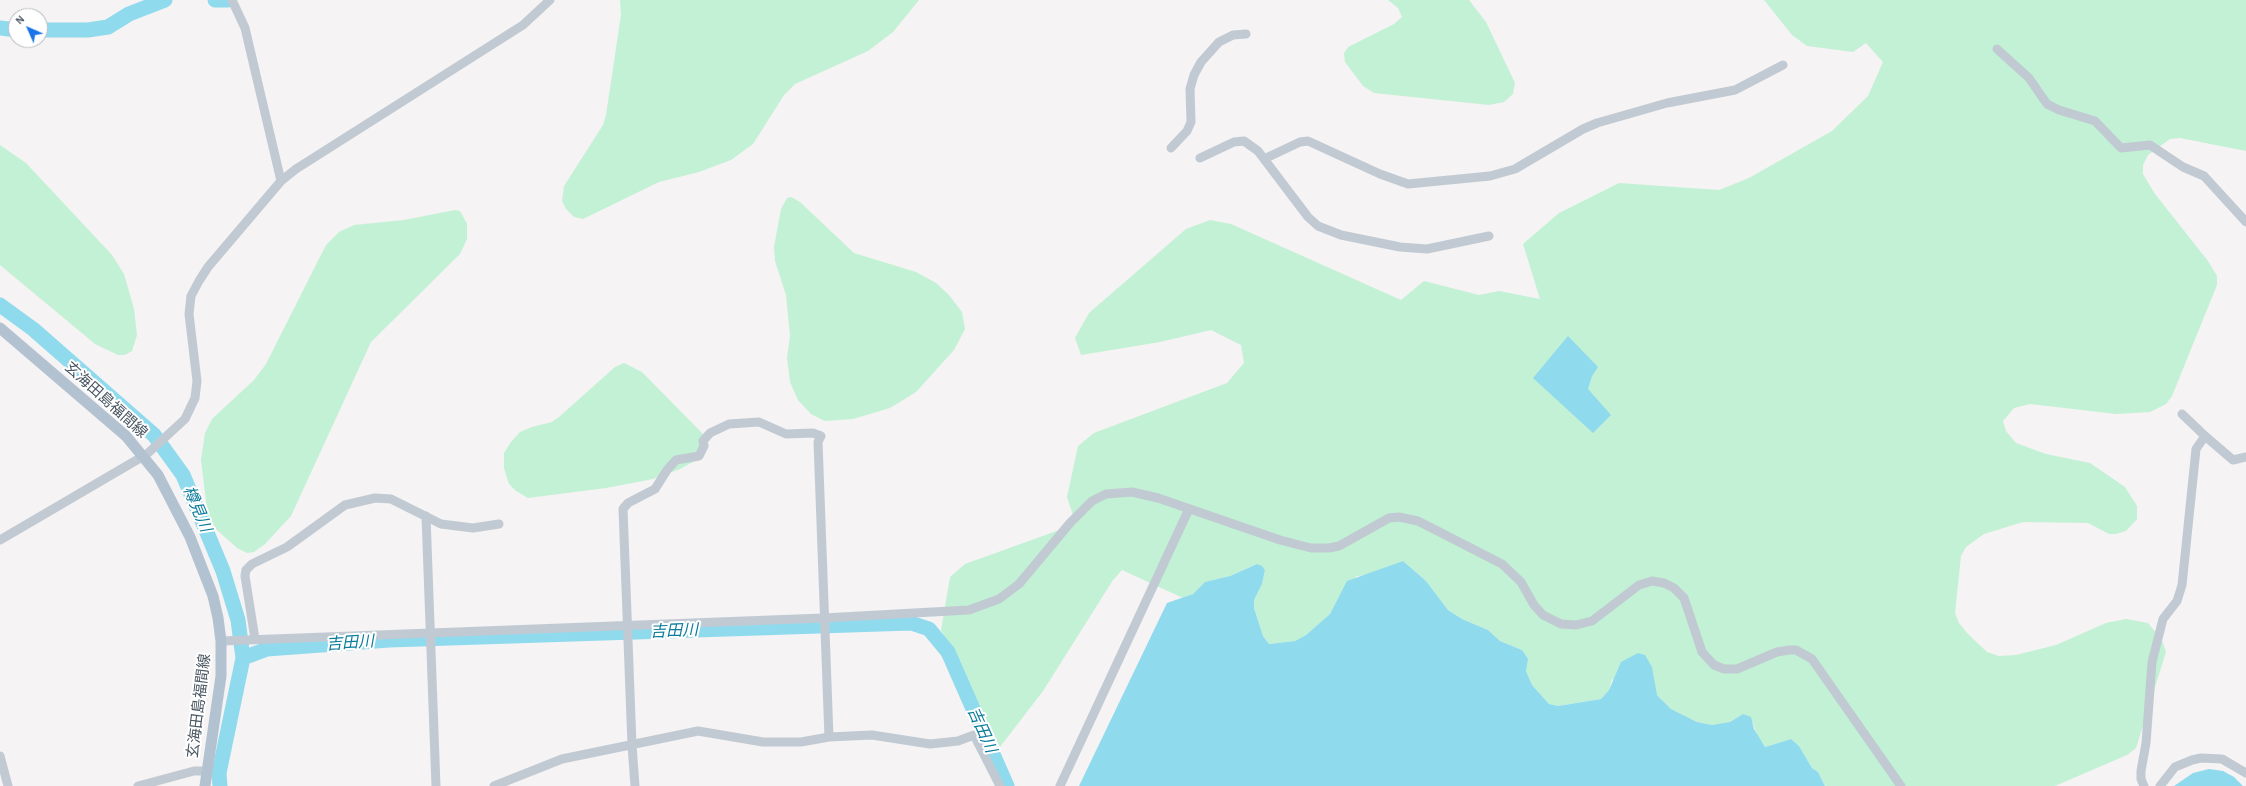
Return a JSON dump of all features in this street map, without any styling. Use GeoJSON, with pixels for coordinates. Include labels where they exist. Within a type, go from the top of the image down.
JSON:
{"type":"FeatureCollection","features":[{"type":"Feature","properties":{"kind":"main road","name":"玄海田島福間線"},"geometry":{"type":"LineString","coordinates":[[0,328],[98,411],[145,455],[169,493],[200,560],[224,640],[218,697],[205,771],[205,786]]}},
{"type":"Feature","properties":{"kind":"street"},"geometry":{"type":"LineString","coordinates":[[232,0],[245,28],[281,181]]}},
{"type":"Feature","properties":{"kind":"street"},"geometry":{"type":"LineString","coordinates":[[0,540],[145,455],[167,437],[185,419],[195,398],[197,381],[189,314],[195,288],[208,267],[281,181],[296,168],[523,25],[550,0]]}},
{"type":"Feature","properties":{"kind":"street"},"geometry":{"type":"LineString","coordinates":[[1171,148],[1187,131],[1191,122],[1190,89],[1194,75],[1201,62],[1219,42],[1233,34],[1246,34]]}},
{"type":"Feature","properties":{"kind":"street"},"geometry":{"type":"LineString","coordinates":[[1997,49],[2029,78],[2047,104],[2059,110],[2095,121],[2121,148],[2150,145],[2183,167],[2204,176],[2246,222]]}},
{"type":"Feature","properties":{"kind":"street"},"geometry":{"type":"LineString","coordinates":[[1264,159],[1300,142],[1308,141],[1380,174],[1408,184],[1490,176],[1515,169],[1583,129],[1597,123],[1667,103],[1735,90],[1783,65]]}},
{"type":"Feature","properties":{"kind":"street"},"geometry":{"type":"LineString","coordinates":[[1200,158],[1234,142],[1244,141],[1258,151],[1308,217],[1318,226],[1341,235],[1400,247],[1427,249],[1489,236]]}},
{"type":"Feature","properties":{"kind":"street"},"geometry":{"type":"LineString","coordinates":[[2182,414],[2233,460],[2246,457]]}},
{"type":"Feature","properties":{"kind":"street"},"geometry":{"type":"LineString","coordinates":[[635,786],[627,624],[623,513],[624,505],[654,489],[676,460],[699,456],[704,446],[703,441],[710,433],[729,424],[752,422],[765,424],[786,434],[813,433],[821,436],[818,442],[823,618],[829,737]]}},
{"type":"Feature","properties":{"kind":"street"},"geometry":{"type":"LineString","coordinates":[[2144,786],[2141,779],[2141,771],[2146,742],[2152,662],[2163,619],[2177,601],[2182,585],[2195,456],[2199,443],[2205,436]]}},
{"type":"Feature","properties":{"kind":"street"},"geometry":{"type":"LineString","coordinates":[[224,640],[823,618],[970,610],[999,599],[1019,584],[1084,508],[1092,501],[1106,494],[1123,492],[1141,493],[1299,546],[1315,548],[1339,546],[1389,518],[1399,517],[1418,521],[1502,564],[1521,582],[1534,605],[1543,614],[1560,624],[1576,625],[1592,621],[1639,585],[1652,582],[1664,583],[1674,588],[1684,598],[1702,652],[1714,664],[1724,669],[1737,669],[1771,654],[1789,650],[1796,650],[1812,659],[1901,786]]}},
{"type":"Feature","properties":{"kind":"street"},"geometry":{"type":"LineString","coordinates":[[253,639],[245,576],[246,570],[252,564],[287,547],[344,505],[375,498],[391,499],[441,524],[460,528],[499,524]]}},
{"type":"Feature","properties":{"kind":"street"},"geometry":{"type":"LineString","coordinates":[[1060,786],[1190,509]]}},
{"type":"Feature","properties":{"kind":"street"},"geometry":{"type":"LineString","coordinates":[[426,516],[436,786]]}},
{"type":"Feature","properties":{"kind":"street"},"geometry":{"type":"LineString","coordinates":[[494,786],[562,759],[698,731],[763,742],[801,742],[829,737],[872,735],[930,744],[958,741],[974,735],[1000,786]]}},
{"type":"Feature","properties":{"kind":"street"},"geometry":{"type":"LineString","coordinates":[[0,756],[8,786]]}},
{"type":"Feature","properties":{"kind":"street"},"geometry":{"type":"LineString","coordinates":[[2160,786],[2175,768],[2201,758],[2222,759],[2246,773]]}},
{"type":"Feature","properties":{"kind":"street"},"geometry":{"type":"LineString","coordinates":[[138,786],[194,771],[205,771]]}},
{"type":"Feature","properties":{"kind":"green space"},"geometry":{"type":"Polygon","coordinates":[[[620,0],[919,0],[893,32],[868,51],[795,84],[784,95],[753,144],[731,160],[699,172],[659,182],[583,219],[574,217],[566,209],[562,201],[564,186],[603,125],[606,115],[621,15],[620,0]]]}},
{"type":"Feature","properties":{"kind":"green space"},"geometry":{"type":"Polygon","coordinates":[[[1388,0],[1469,0],[1486,22],[1515,83],[1513,94],[1504,102],[1489,105],[1374,93],[1363,86],[1345,62],[1344,53],[1348,47],[1394,24],[1402,17],[1398,8],[1388,0]]]}},
{"type":"Feature","properties":{"kind":"green space"},"geometry":{"type":"Polygon","coordinates":[[[1764,0],[2246,0],[2246,151],[2180,138],[2170,139],[2148,155],[2143,165],[2143,174],[2155,194],[2208,261],[2217,276],[2217,285],[2172,396],[2166,404],[2150,412],[2116,414],[2030,404],[2014,408],[2003,421],[2006,431],[2016,443],[2046,454],[2090,463],[2125,487],[2137,506],[2137,519],[2126,531],[2116,534],[2109,534],[2088,523],[2023,522],[1984,534],[1966,547],[1961,556],[1955,613],[1959,623],[1967,633],[1987,652],[1999,656],[2016,655],[2056,645],[2106,623],[2126,619],[2148,623],[2162,640],[2166,652],[2136,748],[2127,755],[2055,786],[1825,786],[1818,772],[1812,768],[1799,746],[1791,739],[1765,747],[1758,738],[1753,723],[1743,714],[1730,722],[1721,724],[1712,725],[1697,722],[1671,709],[1657,695],[1612,679],[1609,690],[1601,699],[1558,706],[1549,704],[1532,685],[1526,671],[1522,650],[1500,641],[1488,630],[1462,619],[1448,610],[1426,581],[1403,561],[1367,575],[1357,576],[1346,587],[1330,614],[1306,635],[1295,641],[1269,644],[1263,636],[1254,608],[1254,600],[1262,584],[1265,570],[1257,564],[1230,576],[1206,582],[1193,594],[1183,598],[1122,570],[1113,580],[1043,691],[1000,747],[941,630],[950,577],[965,564],[1076,524],[1067,497],[1078,446],[1094,433],[1227,383],[1244,363],[1241,345],[1211,330],[1160,342],[1081,355],[1075,338],[1089,313],[1186,229],[1210,220],[1231,224],[1401,300],[1424,281],[1479,295],[1499,291],[1540,299],[1523,244],[1559,213],[1619,183],[1719,190],[1749,178],[1832,131],[1868,96],[1883,62],[1866,43],[1853,52],[1807,46],[1792,35],[1764,0]]]}},
{"type":"Feature","properties":{"kind":"green space"},"geometry":{"type":"Polygon","coordinates":[[[0,145],[26,163],[112,255],[124,274],[134,309],[137,335],[132,351],[125,355],[118,355],[95,344],[0,265],[0,145]]]}},
{"type":"Feature","properties":{"kind":"green space"},"geometry":{"type":"Polygon","coordinates":[[[791,197],[800,202],[854,253],[916,272],[936,283],[949,295],[962,312],[965,329],[954,350],[916,392],[890,408],[853,419],[825,421],[811,414],[798,400],[790,382],[787,358],[790,336],[786,295],[775,261],[774,247],[781,209],[787,198],[791,197]]]}},
{"type":"Feature","properties":{"kind":"green space"},"geometry":{"type":"Polygon","coordinates":[[[455,210],[460,211],[467,224],[467,239],[460,254],[371,342],[291,516],[265,544],[254,552],[247,553],[237,548],[217,530],[208,518],[201,460],[205,433],[212,419],[254,380],[266,364],[326,245],[339,232],[354,225],[404,220],[455,210]]]}},
{"type":"Feature","properties":{"kind":"green space"},"geometry":{"type":"Polygon","coordinates":[[[624,363],[642,372],[703,434],[707,440],[703,453],[693,462],[680,469],[653,479],[606,488],[528,498],[516,491],[509,484],[504,468],[504,453],[511,442],[520,432],[552,422],[615,367],[624,363]]]}},
{"type":"Feature","properties":{"kind":"water"},"geometry":{"type":"Polygon","coordinates":[[[1568,336],[1598,367],[1592,376],[1588,389],[1611,415],[1593,433],[1533,378],[1568,336]]]}},
{"type":"Feature","properties":{"kind":"water"},"geometry":{"type":"Polygon","coordinates":[[[1403,561],[1426,581],[1448,610],[1462,619],[1488,630],[1500,641],[1522,650],[1528,659],[1526,671],[1532,685],[1549,704],[1558,706],[1601,699],[1609,690],[1621,662],[1638,653],[1645,655],[1652,667],[1657,695],[1671,709],[1697,722],[1712,725],[1730,722],[1743,714],[1751,717],[1754,729],[1765,747],[1791,739],[1799,746],[1812,768],[1818,772],[1825,786],[1079,786],[1167,603],[1193,594],[1205,582],[1230,576],[1257,564],[1262,566],[1265,570],[1262,584],[1254,600],[1254,608],[1263,636],[1269,644],[1295,641],[1306,635],[1330,614],[1347,581],[1403,561]]]}},
{"type":"Feature","properties":{"kind":"water"},"geometry":{"type":"Polygon","coordinates":[[[2209,769],[2223,771],[2234,777],[2243,786],[2174,786],[2193,773],[2209,769]]]}},
{"type":"Feature","properties":{"kind":"waterway"},"geometry":{"type":"LineString","coordinates":[[48,30],[88,30],[108,27],[129,14],[165,0]]}},
{"type":"Feature","properties":{"kind":"waterway"},"geometry":{"type":"LineString","coordinates":[[215,0],[228,0]]}},
{"type":"Feature","properties":{"kind":"waterway"},"geometry":{"type":"LineString","coordinates":[[0,28],[8,29]]}},
{"type":"Feature","properties":{"kind":"waterway","name":"樽見川"},"geometry":{"type":"LineString","coordinates":[[0,305],[33,329],[154,435],[183,475],[223,571],[238,620],[243,658],[219,773],[220,786]]}},
{"type":"Feature","properties":{"kind":"waterway","name":"吉田川"},"geometry":{"type":"LineString","coordinates":[[243,658],[267,649],[389,640],[911,623],[929,629],[948,652],[1007,786]]}}]}
